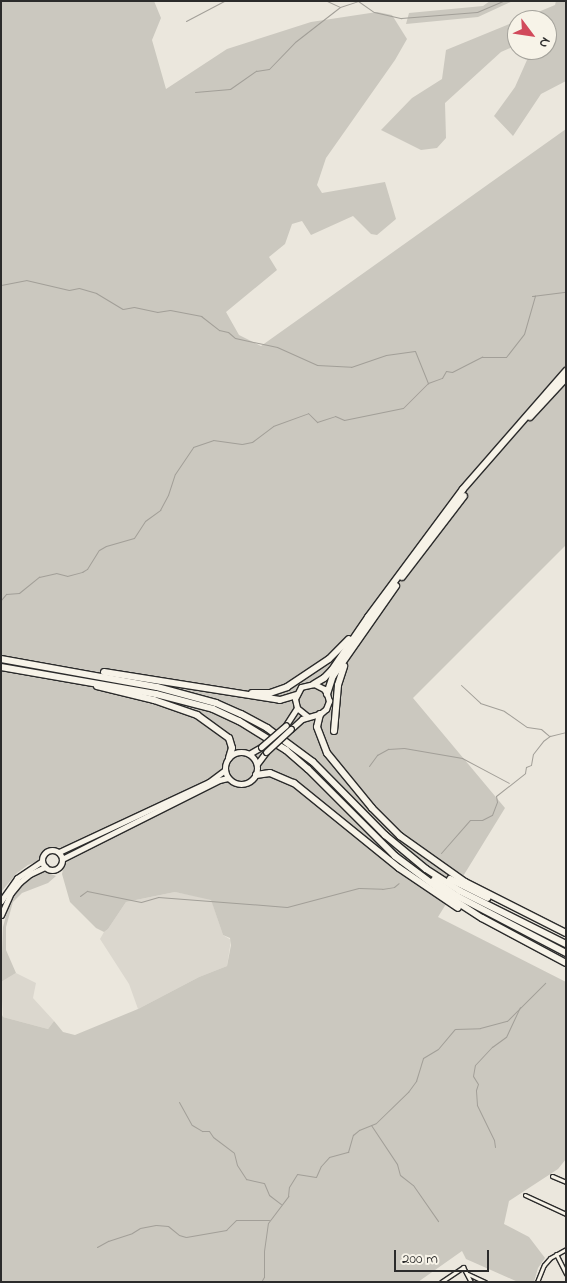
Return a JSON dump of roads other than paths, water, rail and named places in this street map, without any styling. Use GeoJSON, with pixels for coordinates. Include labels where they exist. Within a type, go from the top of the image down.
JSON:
{"type":"FeatureCollection","features":[{"type":"Feature","properties":{"kind":"highway"},"geometry":{"type":"LineString","coordinates":[[233,694],[279,691],[329,659],[349,638],[399,570],[496,450],[566,371]]}},
{"type":"Feature","properties":{"kind":"highway"},"geometry":{"type":"LineString","coordinates":[[327,694],[333,676],[365,629],[466,493],[501,450],[566,378]]}},
{"type":"Feature","properties":{"kind":"highway"},"geometry":{"type":"LineString","coordinates":[[314,684],[332,670],[420,545]]}},
{"type":"Feature","properties":{"kind":"highway"},"geometry":{"type":"LineString","coordinates":[[334,731],[340,675],[365,629]]}},
{"type":"Feature","properties":{"kind":"highway"},"geometry":{"type":"LineString","coordinates":[[1,658],[173,690],[216,703],[242,714],[267,728],[312,762],[362,814],[408,854],[460,891],[566,944]]}},
{"type":"Feature","properties":{"kind":"highway"},"geometry":{"type":"LineString","coordinates":[[9,660],[54,664],[280,700],[296,695]]}},
{"type":"Feature","properties":{"kind":"highway"},"geometry":{"type":"LineString","coordinates":[[1,667],[156,694],[213,709],[239,721],[286,750],[308,768],[395,856],[454,900],[566,963]]}},
{"type":"Feature","properties":{"kind":"highway"},"geometry":{"type":"LineString","coordinates":[[15,669],[33,675],[94,685],[180,708],[208,721],[226,735],[232,744],[228,758]]}},
{"type":"Feature","properties":{"kind":"highway"},"geometry":{"type":"LineString","coordinates":[[320,714],[317,727],[328,753],[394,831],[429,859],[465,882],[566,933]]}},
{"type":"Feature","properties":{"kind":"highway"},"geometry":{"type":"LineString","coordinates":[[256,775],[270,773],[294,783],[380,853],[432,892],[481,921],[515,936]]}},
{"type":"Feature","properties":{"kind":"highway"},"geometry":{"type":"LineString","coordinates":[[379,839],[457,896],[566,953]]}},
{"type":"Feature","properties":{"kind":"highway"},"geometry":{"type":"LineString","coordinates":[[408,854],[476,894],[548,924]]}},
{"type":"Feature","properties":{"kind":"street"},"geometry":{"type":"LineString","coordinates":[[224,770],[228,778],[235,784],[244,785],[256,775],[257,764],[288,727],[296,708],[296,695],[305,685],[319,685],[327,694],[327,706],[320,714],[308,717],[288,727],[249,754]]}},
{"type":"Feature","properties":{"kind":"street"},"geometry":{"type":"LineString","coordinates":[[296,708],[308,717]]}},
{"type":"Feature","properties":{"kind":"street"},"geometry":{"type":"LineString","coordinates":[[1,900],[17,878],[42,862],[48,851],[59,852],[209,782],[224,770],[228,758],[241,752],[249,754],[257,764]]}},
{"type":"Feature","properties":{"kind":"street"},"geometry":{"type":"LineString","coordinates":[[62,859],[219,780],[228,778]]}},
{"type":"Feature","properties":{"kind":"street"},"geometry":{"type":"LineString","coordinates":[[1,915],[11,893],[20,882],[30,874],[45,867],[56,869],[62,863],[59,852]]}},
{"type":"Feature","properties":{"kind":"street"},"geometry":{"type":"LineString","coordinates":[[42,862],[45,867]]}},
{"type":"Feature","properties":{"kind":"street"},"geometry":{"type":"LineString","coordinates":[[552,1176],[566,1182]]}},
{"type":"Feature","properties":{"kind":"street"},"geometry":{"type":"LineString","coordinates":[[525,1195],[566,1214]]}},
{"type":"Feature","properties":{"kind":"street"},"geometry":{"type":"LineString","coordinates":[[537,1282],[544,1265],[556,1254],[566,1249]]}},
{"type":"Feature","properties":{"kind":"street"},"geometry":{"type":"LineString","coordinates":[[556,1254],[566,1274]]}},
{"type":"Feature","properties":{"kind":"street"},"geometry":{"type":"LineString","coordinates":[[441,1282],[463,1267],[471,1282]]}},
{"type":"Feature","properties":{"kind":"street"},"geometry":{"type":"LineString","coordinates":[[467,1274],[485,1282]]}},
{"type":"Feature","properties":{"kind":"waterway"},"geometry":{"type":"LineString","coordinates":[[186,21],[224,1]]}},
{"type":"Feature","properties":{"kind":"waterway"},"geometry":{"type":"LineString","coordinates":[[327,1],[340,7],[358,1]]}},
{"type":"Feature","properties":{"kind":"waterway"},"geometry":{"type":"LineString","coordinates":[[358,1],[374,12],[401,18],[477,12],[503,1]]}},
{"type":"Feature","properties":{"kind":"waterway"},"geometry":{"type":"LineString","coordinates":[[195,92],[230,89],[256,71],[269,69],[295,42],[340,7]]}},
{"type":"Feature","properties":{"kind":"waterway"},"geometry":{"type":"LineString","coordinates":[[1,285],[26,280],[69,290],[79,288],[96,293],[123,309],[134,307],[157,312],[170,310],[201,316],[219,330],[228,332],[235,338],[277,347],[317,365],[351,367],[386,355],[415,351],[428,383]]}},
{"type":"Feature","properties":{"kind":"waterway"},"geometry":{"type":"LineString","coordinates":[[1,600],[6,594],[19,593],[39,577],[56,573],[67,576],[82,572],[87,569],[99,550],[106,546],[134,538],[145,521],[160,510],[168,495],[175,474],[193,447],[213,440],[242,444],[252,442],[273,426],[308,413],[317,422],[335,416],[344,420],[403,408],[428,383],[442,378],[446,371],[452,372],[482,357],[506,357],[524,334],[535,296],[532,296],[566,292]]}},
{"type":"Feature","properties":{"kind":"waterway"},"geometry":{"type":"LineString","coordinates":[[461,685],[480,703],[504,711],[527,727],[541,729],[549,736]]}},
{"type":"Feature","properties":{"kind":"waterway"},"geometry":{"type":"LineString","coordinates":[[441,853],[470,820],[482,820],[492,815],[497,802],[496,796],[525,773],[526,767],[531,765],[533,754],[543,741],[550,736],[566,732]]}},
{"type":"Feature","properties":{"kind":"waterway"},"geometry":{"type":"LineString","coordinates":[[369,766],[377,755],[388,749],[404,748],[462,758],[509,783]]}},
{"type":"Feature","properties":{"kind":"waterway"},"geometry":{"type":"LineString","coordinates":[[80,896],[87,891],[141,902],[158,897],[287,907],[359,888],[382,889],[394,887],[399,883]]}},
{"type":"Feature","properties":{"kind":"waterway"},"geometry":{"type":"LineString","coordinates":[[261,1282],[264,1277],[264,1251],[268,1223],[288,1196],[289,1187],[297,1174],[316,1177],[321,1166],[329,1157],[348,1152],[353,1135],[359,1130],[376,1123],[408,1092],[416,1081],[423,1058],[438,1049],[455,1029],[480,1028],[507,1021],[545,983]]}},
{"type":"Feature","properties":{"kind":"waterway"},"geometry":{"type":"LineString","coordinates":[[495,1147],[494,1140],[477,1105],[476,1090],[478,1084],[473,1076],[475,1065],[492,1047],[506,1037],[520,1007]]}},
{"type":"Feature","properties":{"kind":"waterway"},"geometry":{"type":"LineString","coordinates":[[179,1102],[192,1125],[202,1131],[209,1131],[213,1137],[234,1153],[237,1165],[246,1179],[264,1183],[269,1195],[281,1204]]}},
{"type":"Feature","properties":{"kind":"waterway"},"geometry":{"type":"LineString","coordinates":[[371,1125],[397,1164],[400,1175],[413,1185],[438,1221]]}},
{"type":"Feature","properties":{"kind":"waterway"},"geometry":{"type":"LineString","coordinates":[[97,1247],[140,1228],[156,1225],[168,1226],[179,1235],[186,1237],[226,1230],[236,1220],[269,1220]]}}]}
